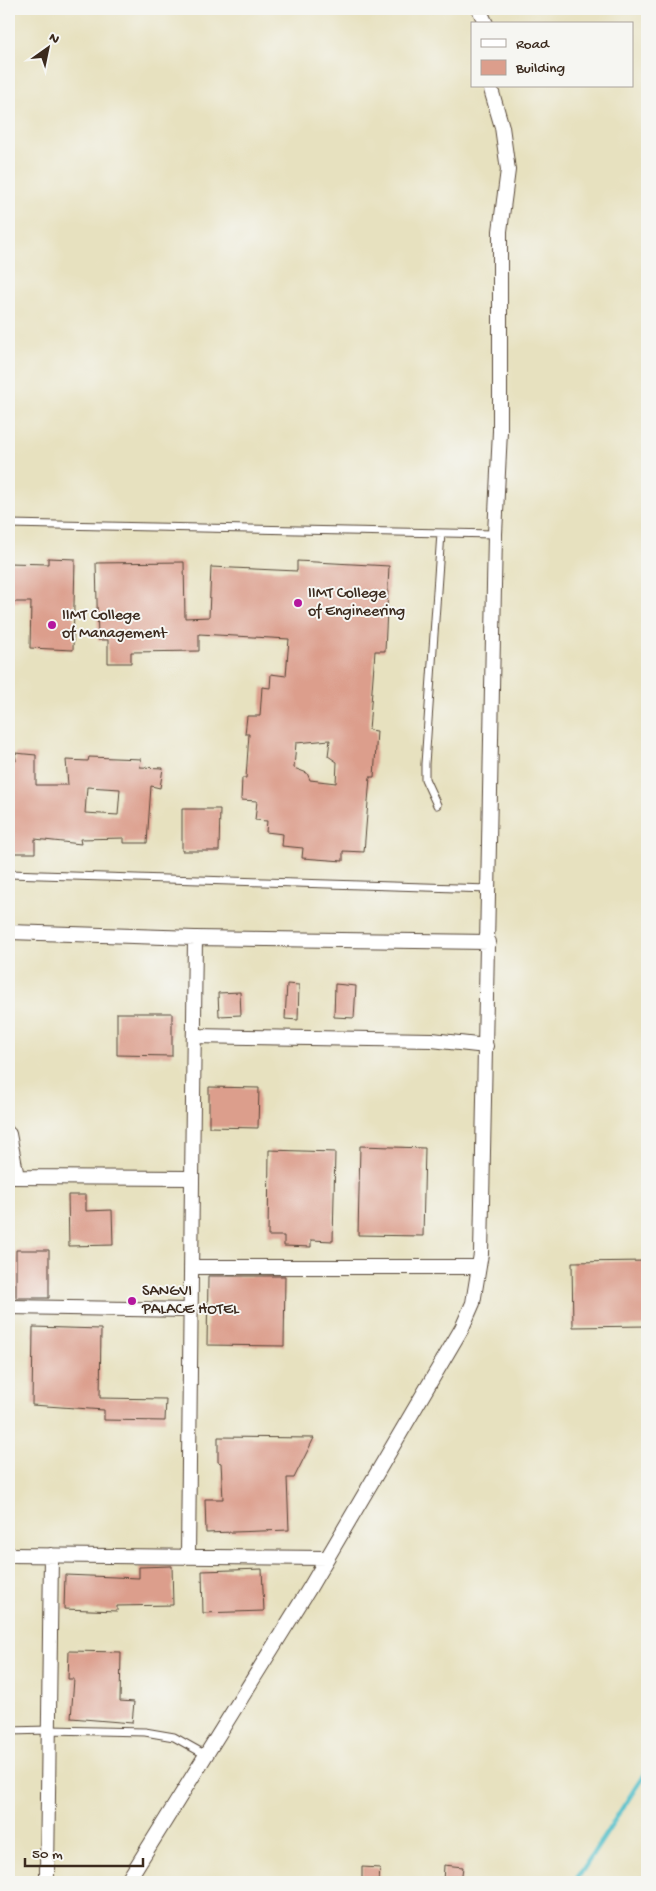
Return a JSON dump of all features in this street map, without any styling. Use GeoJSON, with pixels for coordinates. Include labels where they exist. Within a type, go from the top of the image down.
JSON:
{"type":"FeatureCollection","features":[{"type":"Feature","properties":{"kind":"street"},"geometry":{"type":"LineString","coordinates":[[479,9],[485,22]]}},
{"type":"Feature","properties":{"kind":"street"},"geometry":{"type":"LineString","coordinates":[[127,1882],[327,1558],[462,1328],[473,1303],[481,1254],[495,534],[500,431],[500,231],[508,175],[502,128],[491,88]]}},
{"type":"Feature","properties":{"kind":"street"},"geometry":{"type":"LineString","coordinates":[[9,932],[195,938],[488,942]]}},
{"type":"Feature","properties":{"kind":"street"},"geometry":{"type":"LineString","coordinates":[[188,1556],[189,1310],[195,938]]}},
{"type":"Feature","properties":{"kind":"street"},"geometry":{"type":"LineString","coordinates":[[194,1036],[432,1040],[486,1046]]}},
{"type":"Feature","properties":{"kind":"street"},"geometry":{"type":"LineString","coordinates":[[9,1134],[13,1177],[191,1178]]}},
{"type":"Feature","properties":{"kind":"street"},"geometry":{"type":"LineString","coordinates":[[191,1266],[479,1267]]}},
{"type":"Feature","properties":{"kind":"street"},"geometry":{"type":"LineString","coordinates":[[9,1307],[189,1310]]}},
{"type":"Feature","properties":{"kind":"street"},"geometry":{"type":"LineString","coordinates":[[9,1555],[327,1558]]}},
{"type":"Feature","properties":{"kind":"street"},"geometry":{"type":"LineString","coordinates":[[47,1875],[51,1555]]}},
{"type":"Feature","properties":{"kind":"lane"},"geometry":{"type":"LineString","coordinates":[[9,524],[495,534]]}},
{"type":"Feature","properties":{"kind":"lane"},"geometry":{"type":"LineString","coordinates":[[437,805],[425,779],[425,764],[441,533]]}},
{"type":"Feature","properties":{"kind":"lane"},"geometry":{"type":"LineString","coordinates":[[9,874],[489,889]]}},
{"type":"Feature","properties":{"kind":"lane"},"geometry":{"type":"LineString","coordinates":[[9,1731],[145,1732],[174,1737],[206,1755]]}},
{"type":"Feature","properties":{"kind":"building","name":"IIMT College of Management"},"geometry":{"type":"Polygon","coordinates":[[[48,558],[75,559],[73,650],[30,648],[31,602],[9,602],[9,563],[48,564],[48,558]]]}},
{"type":"Feature","properties":{"kind":"building"},"geometry":{"type":"Polygon","coordinates":[[[297,561],[389,566],[385,651],[375,651],[369,730],[377,731],[374,777],[370,777],[364,852],[343,851],[343,861],[302,858],[303,848],[282,846],[283,834],[266,832],[267,821],[255,820],[257,801],[241,800],[242,778],[246,778],[249,734],[245,734],[247,716],[260,716],[262,687],[270,688],[271,674],[286,676],[289,639],[199,634],[199,651],[131,652],[131,663],[108,663],[108,640],[98,640],[96,563],[184,562],[185,618],[209,617],[211,567],[297,571],[297,561]],[[330,740],[296,743],[294,768],[307,773],[310,780],[336,783],[337,762],[328,756],[330,740]]]}},
{"type":"Feature","properties":{"kind":"building"},"geometry":{"type":"Polygon","coordinates":[[[15,753],[36,755],[36,785],[68,785],[66,760],[88,761],[89,757],[141,759],[140,767],[163,768],[160,788],[151,786],[147,843],[124,843],[124,838],[80,839],[81,844],[35,839],[35,853],[9,853],[9,761],[16,761],[15,753]],[[87,787],[85,813],[118,815],[120,789],[87,787]]]}},
{"type":"Feature","properties":{"kind":"building"},"geometry":{"type":"Polygon","coordinates":[[[182,809],[220,809],[219,851],[182,851],[182,809]]]}},
{"type":"Feature","properties":{"kind":"building"},"geometry":{"type":"Polygon","coordinates":[[[287,984],[299,985],[298,1020],[285,1019],[287,984]]]}},
{"type":"Feature","properties":{"kind":"building"},"geometry":{"type":"Polygon","coordinates":[[[335,984],[356,986],[354,1018],[334,1017],[335,984]]]}},
{"type":"Feature","properties":{"kind":"building"},"geometry":{"type":"Polygon","coordinates":[[[240,992],[241,1015],[219,1016],[218,993],[240,992]]]}},
{"type":"Feature","properties":{"kind":"building"},"geometry":{"type":"Polygon","coordinates":[[[117,1013],[172,1013],[172,1056],[117,1055],[117,1013]]]}},
{"type":"Feature","properties":{"kind":"building"},"geometry":{"type":"Polygon","coordinates":[[[209,1087],[259,1088],[258,1128],[209,1127],[209,1087]]]}},
{"type":"Feature","properties":{"kind":"building"},"geometry":{"type":"Polygon","coordinates":[[[360,1146],[425,1148],[423,1236],[358,1235],[360,1146]]]}},
{"type":"Feature","properties":{"kind":"building"},"geometry":{"type":"Polygon","coordinates":[[[269,1150],[335,1152],[333,1241],[311,1240],[311,1247],[284,1246],[284,1236],[268,1236],[269,1150]]]}},
{"type":"Feature","properties":{"kind":"building"},"geometry":{"type":"Polygon","coordinates":[[[68,1195],[86,1195],[86,1211],[112,1210],[113,1245],[69,1246],[68,1195]]]}},
{"type":"Feature","properties":{"kind":"building"},"geometry":{"type":"Polygon","coordinates":[[[16,1250],[49,1250],[49,1298],[16,1298],[16,1250]]]}},
{"type":"Feature","properties":{"kind":"building"},"geometry":{"type":"Polygon","coordinates":[[[647,1261],[647,1326],[573,1327],[572,1262],[647,1261]]]}},
{"type":"Feature","properties":{"kind":"building"},"geometry":{"type":"Polygon","coordinates":[[[208,1276],[285,1276],[284,1346],[207,1345],[208,1276]]]}},
{"type":"Feature","properties":{"kind":"building"},"geometry":{"type":"Polygon","coordinates":[[[33,1327],[101,1329],[100,1398],[166,1399],[165,1421],[104,1420],[104,1410],[32,1405],[33,1327]]]}},
{"type":"Feature","properties":{"kind":"building"},"geometry":{"type":"Polygon","coordinates":[[[218,1437],[314,1438],[294,1478],[287,1478],[289,1530],[206,1533],[205,1499],[223,1499],[221,1463],[218,1462],[218,1437]]]}},
{"type":"Feature","properties":{"kind":"building"},"geometry":{"type":"Polygon","coordinates":[[[172,1566],[173,1605],[117,1606],[117,1611],[64,1609],[65,1575],[139,1578],[139,1567],[172,1566]]]}},
{"type":"Feature","properties":{"kind":"building"},"geometry":{"type":"Polygon","coordinates":[[[262,1569],[264,1611],[203,1613],[202,1571],[262,1569]]]}},
{"type":"Feature","properties":{"kind":"building"},"geometry":{"type":"Polygon","coordinates":[[[69,1651],[121,1652],[120,1701],[134,1702],[132,1723],[71,1718],[74,1679],[68,1679],[69,1651]]]}},
{"type":"Feature","properties":{"kind":"building"},"geometry":{"type":"Polygon","coordinates":[[[444,1865],[463,1867],[461,1882],[443,1882],[444,1865]]]}},
{"type":"Feature","properties":{"kind":"building"},"geometry":{"type":"Polygon","coordinates":[[[362,1867],[380,1868],[379,1882],[362,1882],[362,1867]]]}},
{"type":"Feature","properties":{"kind":"waterway"},"geometry":{"type":"LineString","coordinates":[[575,1882],[647,1770]]}},
{"type":"Feature","properties":{"kind":"place","name":"IIMT College of Engineering"},"geometry":{"type":"Point","coordinates":[298,603]}},
{"type":"Feature","properties":{"kind":"place","name":"IIMT College of Management"},"geometry":{"type":"Point","coordinates":[52,625]}},
{"type":"Feature","properties":{"kind":"place","name":"SANGVI PALACE HOTEL"},"geometry":{"type":"Point","coordinates":[132,1301]}}]}
